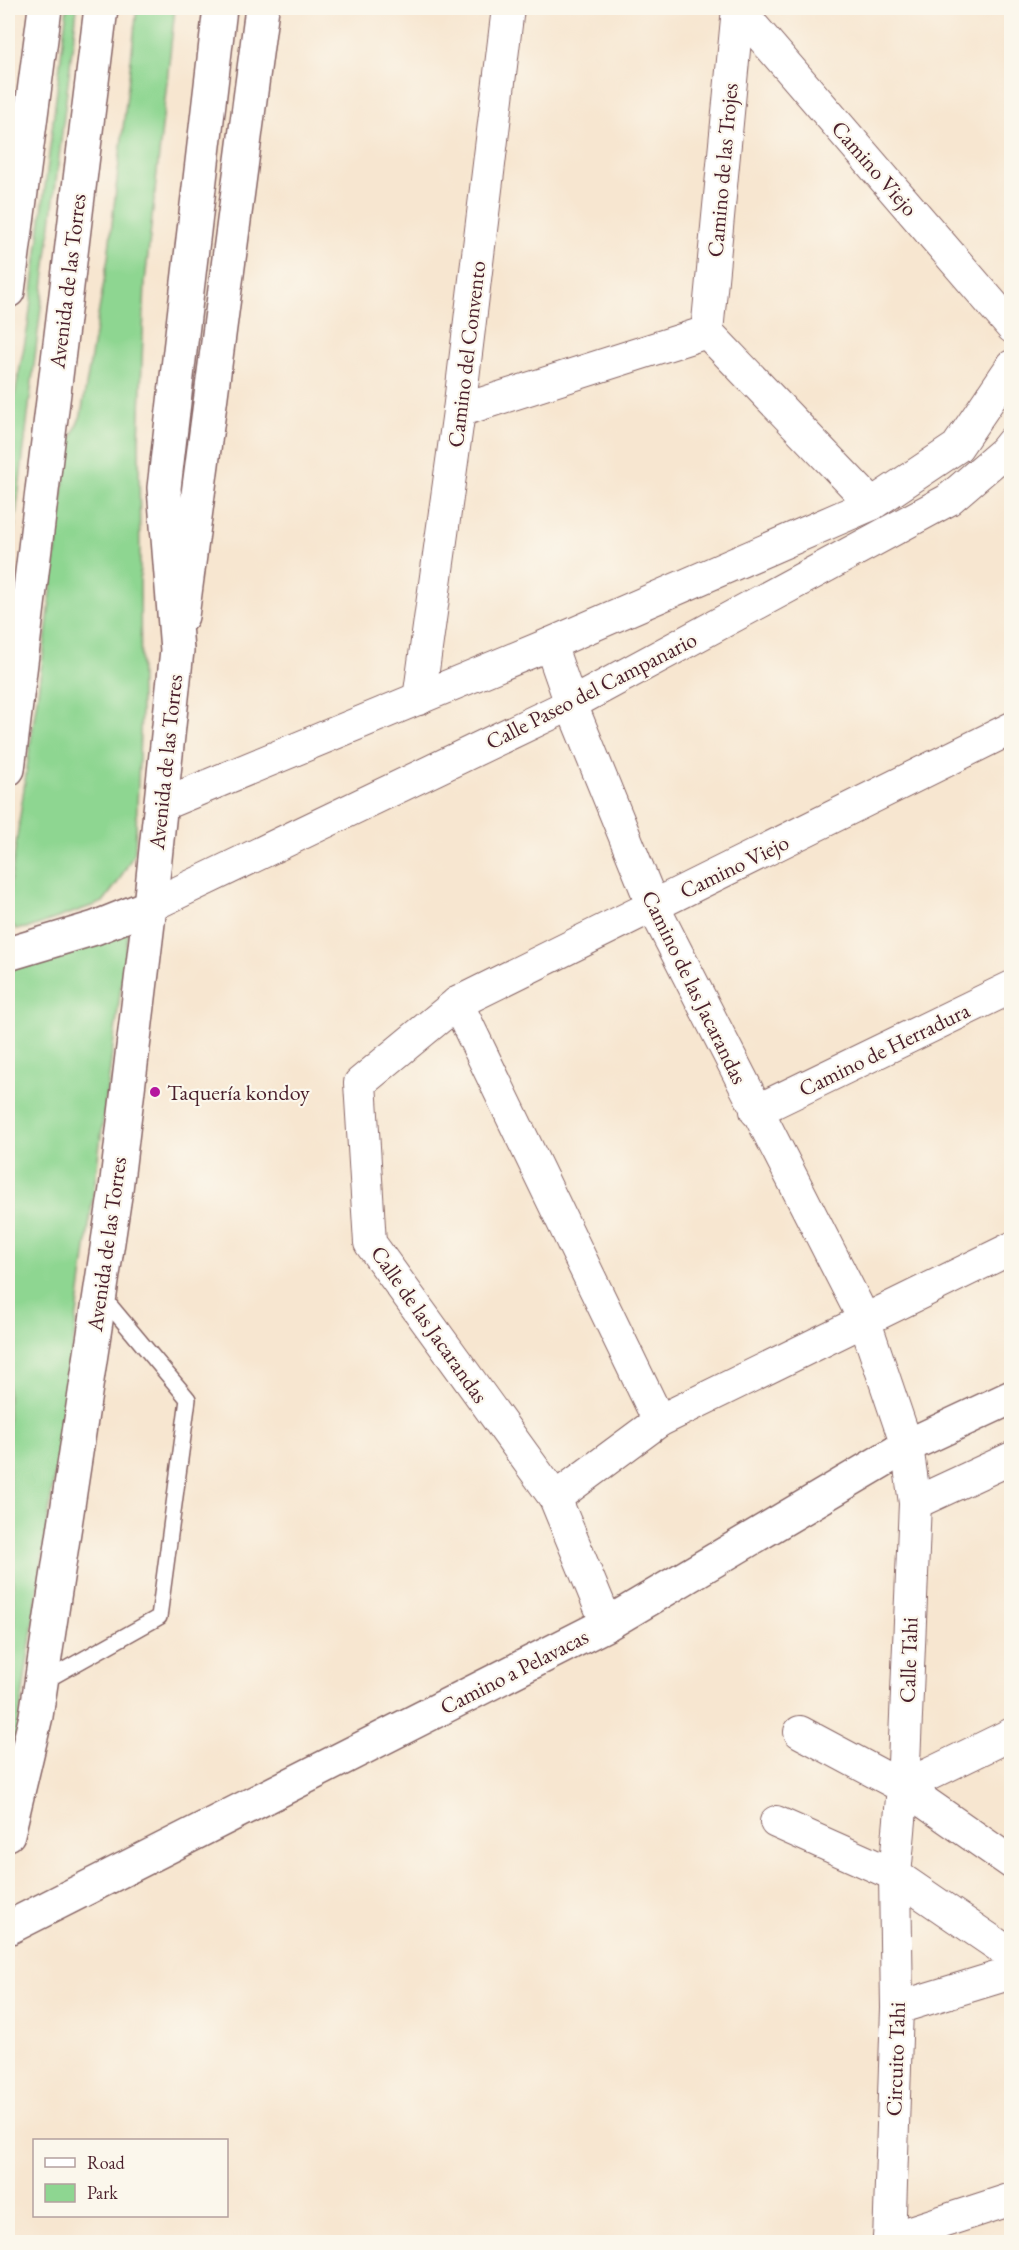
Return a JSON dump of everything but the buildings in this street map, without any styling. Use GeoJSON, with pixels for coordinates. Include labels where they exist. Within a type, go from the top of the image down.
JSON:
{"type":"FeatureCollection","features":[{"type":"Feature","properties":{"kind":"main road"},"geometry":{"type":"LineString","coordinates":[[8,291],[45,8]]}},
{"type":"Feature","properties":{"kind":"main road","name":"Avenida de las Torres"},"geometry":{"type":"LineString","coordinates":[[8,770],[101,8]]}},
{"type":"Feature","properties":{"kind":"main road","name":"Avenida de las Torres"},"geometry":{"type":"LineString","coordinates":[[177,650],[164,488],[220,8]]}},
{"type":"Feature","properties":{"kind":"main road","name":"Avenida de las Torres"},"geometry":{"type":"LineString","coordinates":[[8,1834],[36,1716],[116,1189],[150,906],[177,650],[262,8]]}},
{"type":"Feature","properties":{"kind":"main road"},"geometry":{"type":"LineString","coordinates":[[8,954],[95,928],[150,906]]}},
{"type":"Feature","properties":{"kind":"main road","name":"Camino a Pelavacas"},"geometry":{"type":"LineString","coordinates":[[8,1928],[607,1624],[907,1446],[1011,1397]]}},
{"type":"Feature","properties":{"kind":"street","name":"Camino del Convento"},"geometry":{"type":"LineString","coordinates":[[419,699],[459,411],[508,8]]}},
{"type":"Feature","properties":{"kind":"street","name":"Camino Viejo"},"geometry":{"type":"LineString","coordinates":[[738,8],[1011,327]]}},
{"type":"Feature","properties":{"kind":"street","name":"Camino de las Trojes"},"geometry":{"type":"LineString","coordinates":[[707,332],[738,8]]}},
{"type":"Feature","properties":{"kind":"street"},"geometry":{"type":"LineString","coordinates":[[459,411],[707,332],[872,504]]}},
{"type":"Feature","properties":{"kind":"street"},"geometry":{"type":"LineString","coordinates":[[161,806],[550,644],[872,504],[957,447],[1011,366]]}},
{"type":"Feature","properties":{"kind":"street","name":"Calle Paseo del Campanario"},"geometry":{"type":"LineString","coordinates":[[150,906],[571,704],[948,500],[1004,452],[1011,442]]}},
{"type":"Feature","properties":{"kind":"street","name":"Camino de las Jacarandas"},"geometry":{"type":"LineString","coordinates":[[550,644],[571,704],[653,906],[864,1319],[907,1446]]}},
{"type":"Feature","properties":{"kind":"street","name":"Camino Viejo"},"geometry":{"type":"LineString","coordinates":[[457,1003],[1011,728]]}},
{"type":"Feature","properties":{"kind":"street","name":"Camino de Herradura"},"geometry":{"type":"LineString","coordinates":[[756,1111],[1011,987]]}},
{"type":"Feature","properties":{"kind":"street"},"geometry":{"type":"LineString","coordinates":[[457,1003],[659,1421]]}},
{"type":"Feature","properties":{"kind":"street","name":"Calle de las Jacarandas"},"geometry":{"type":"LineString","coordinates":[[457,1003],[360,1083],[370,1243],[555,1498],[607,1624]]}},
{"type":"Feature","properties":{"kind":"street"},"geometry":{"type":"LineString","coordinates":[[555,1498],[659,1421],[1011,1248]]}},
{"type":"Feature","properties":{"kind":"street","name":"Calle Tahi"},"geometry":{"type":"LineString","coordinates":[[895,1875],[903,1787],[915,1503],[907,1446]]}},
{"type":"Feature","properties":{"kind":"street"},"geometry":{"type":"LineString","coordinates":[[915,1503],[1011,1458]]}},
{"type":"Feature","properties":{"kind":"street"},"geometry":{"type":"LineString","coordinates":[[800,1732],[903,1787],[1011,1863]]}},
{"type":"Feature","properties":{"kind":"street"},"geometry":{"type":"LineString","coordinates":[[903,1787],[1011,1734]]}},
{"type":"Feature","properties":{"kind":"street"},"geometry":{"type":"LineString","coordinates":[[776,1822],[895,1875],[1011,1955]]}},
{"type":"Feature","properties":{"kind":"street","name":"Circuito Tahi"},"geometry":{"type":"LineString","coordinates":[[889,2241],[897,2008],[895,1875]]}},
{"type":"Feature","properties":{"kind":"street"},"geometry":{"type":"LineString","coordinates":[[897,2008],[1011,1972]]}},
{"type":"Feature","properties":{"kind":"street"},"geometry":{"type":"LineString","coordinates":[[889,2241],[1011,2199]]}},
{"type":"Feature","properties":{"kind":"lane"},"geometry":{"type":"LineString","coordinates":[[41,1683],[159,1617],[188,1399],[100,1293]]}},
{"type":"Feature","properties":{"kind":"green space"},"geometry":{"type":"Polygon","coordinates":[[[67,8],[77,8],[8,581],[8,430],[28,326],[67,8]]]}},
{"type":"Feature","properties":{"kind":"green space"},"geometry":{"type":"Polygon","coordinates":[[[137,8],[175,8],[145,282],[139,441],[141,711],[135,852],[118,882],[103,902],[29,928],[16,929],[8,919],[8,899],[46,636],[68,446],[81,415],[108,258],[137,8]]]}},
{"type":"Feature","properties":{"kind":"green space"},"geometry":{"type":"Polygon","coordinates":[[[129,927],[69,1375],[18,1726],[8,1770],[8,1672],[14,1625],[8,1438],[8,969],[129,927]]]}},
{"type":"Feature","properties":{"kind":"place","name":"Taquería kondoy"},"geometry":{"type":"Point","coordinates":[155,1092]}}]}
